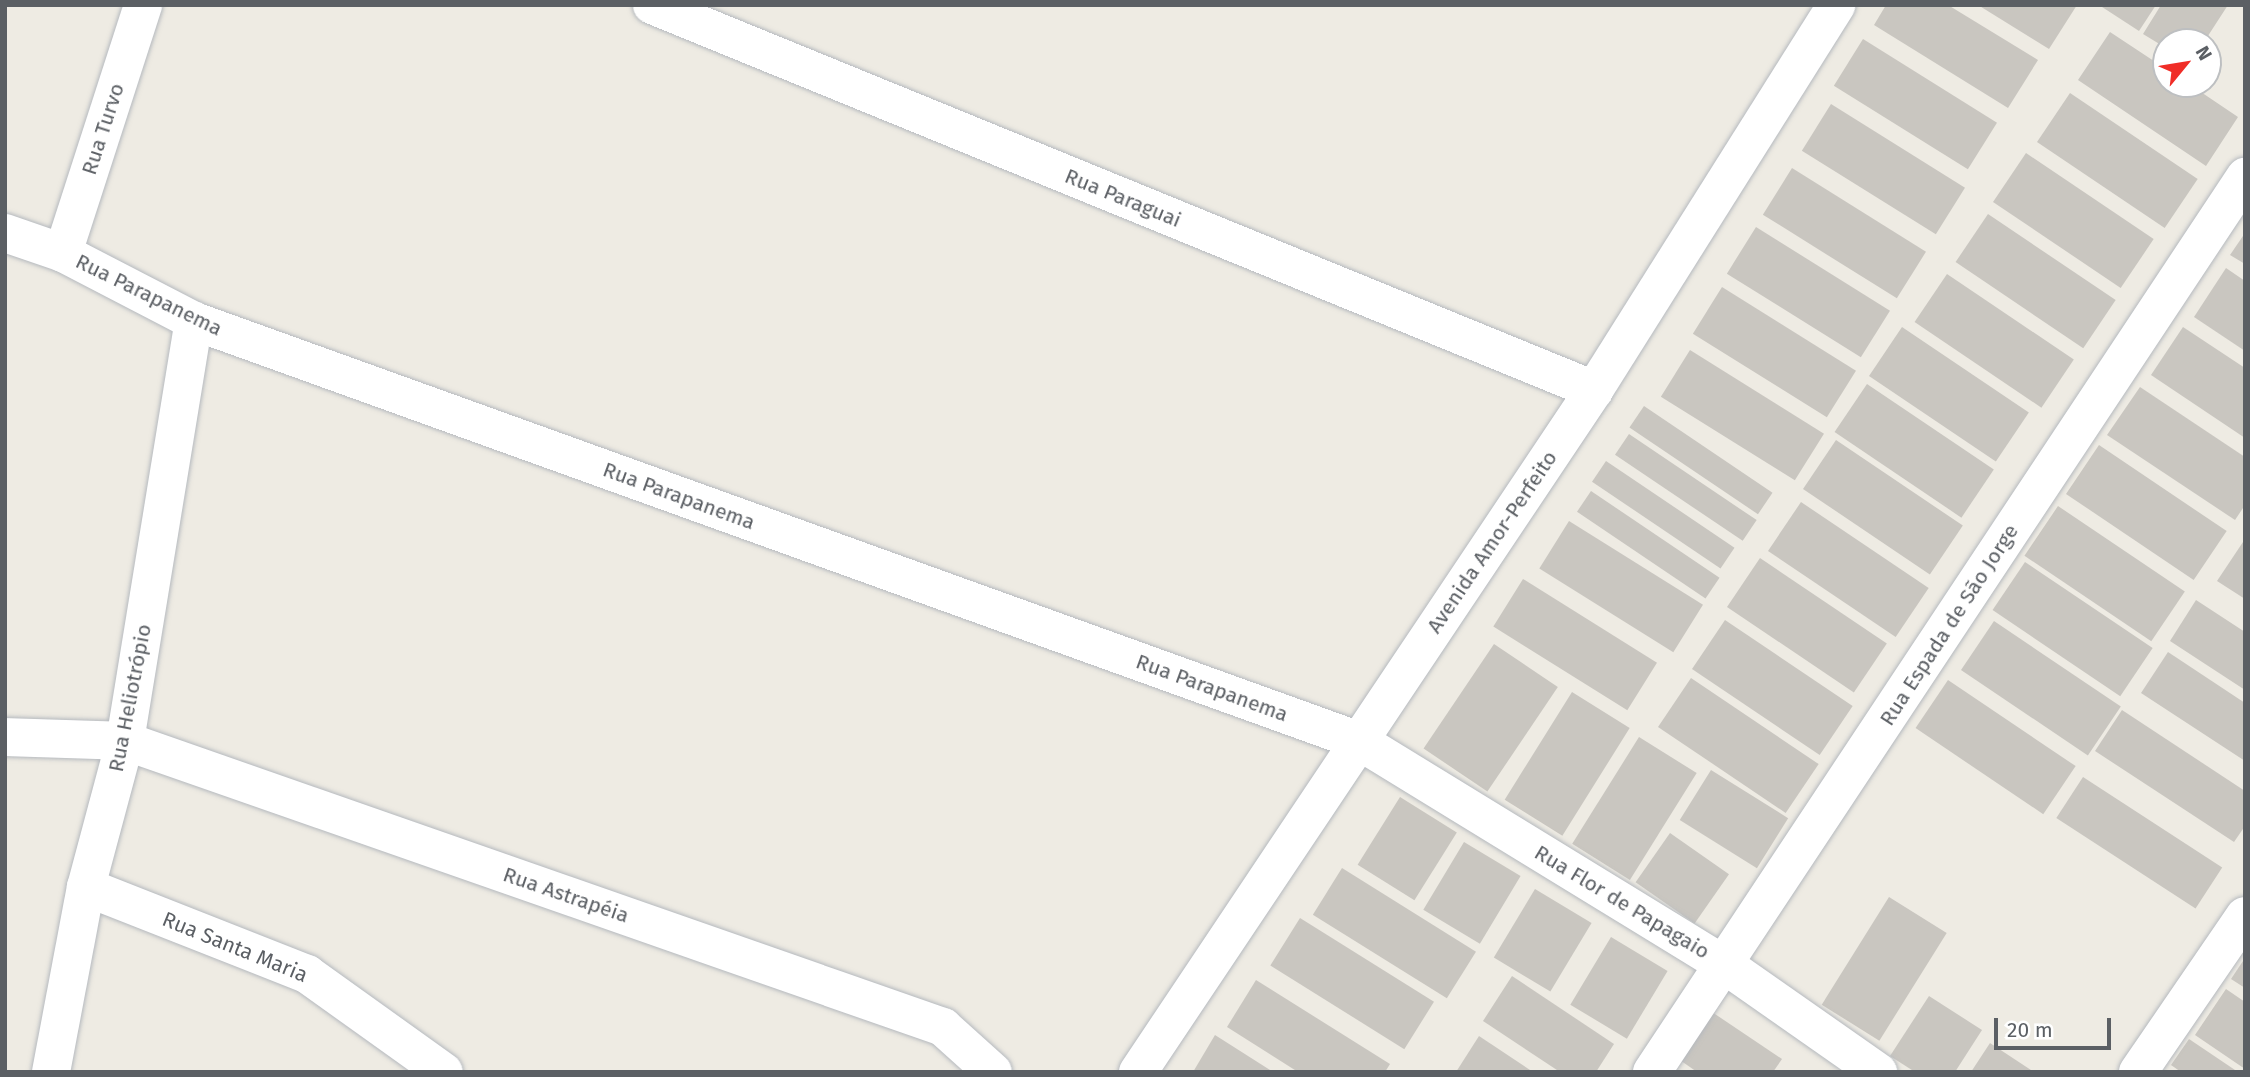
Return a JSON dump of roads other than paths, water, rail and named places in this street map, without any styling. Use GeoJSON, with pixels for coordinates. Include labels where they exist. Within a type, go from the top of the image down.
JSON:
{"type":"FeatureCollection","features":[{"type":"Feature","properties":{"kind":"street","name":"Rua Turvo"},"geometry":{"type":"LineString","coordinates":[[63,253],[143,5]]}},
{"type":"Feature","properties":{"kind":"street","name":"Rua Paraguai"},"geometry":{"type":"LineString","coordinates":[[652,5],[1594,390]]}},
{"type":"Feature","properties":{"kind":"street","name":"Avenida Amor-Perfeito"},"geometry":{"type":"LineString","coordinates":[[1138,1072],[1594,390],[1836,5]]}},
{"type":"Feature","properties":{"kind":"street","name":"Rua Espada de São Jorge"},"geometry":{"type":"LineString","coordinates":[[1652,1072],[2245,177]]}},
{"type":"Feature","properties":{"kind":"street","name":"Rua Parapanema"},"geometry":{"type":"LineString","coordinates":[[5,233],[63,253],[194,321],[1359,741]]}},
{"type":"Feature","properties":{"kind":"street","name":"Rua Heliotrópio"},"geometry":{"type":"LineString","coordinates":[[51,1072],[86,887],[125,741],[194,321]]}},
{"type":"Feature","properties":{"kind":"street","name":"Rua Astrapéia"},"geometry":{"type":"LineString","coordinates":[[5,737],[125,741],[943,1027],[993,1072]]}},
{"type":"Feature","properties":{"kind":"street","name":"Rua Flor de Papagaio"},"geometry":{"type":"LineString","coordinates":[[1359,741],[1725,965],[1878,1072]]}},
{"type":"Feature","properties":{"kind":"street","name":"Rua Santa Maria"},"geometry":{"type":"LineString","coordinates":[[86,887],[307,974],[444,1072]]}},
{"type":"Feature","properties":{"kind":"street"},"geometry":{"type":"LineString","coordinates":[[2138,1072],[2245,916]]}}]}
